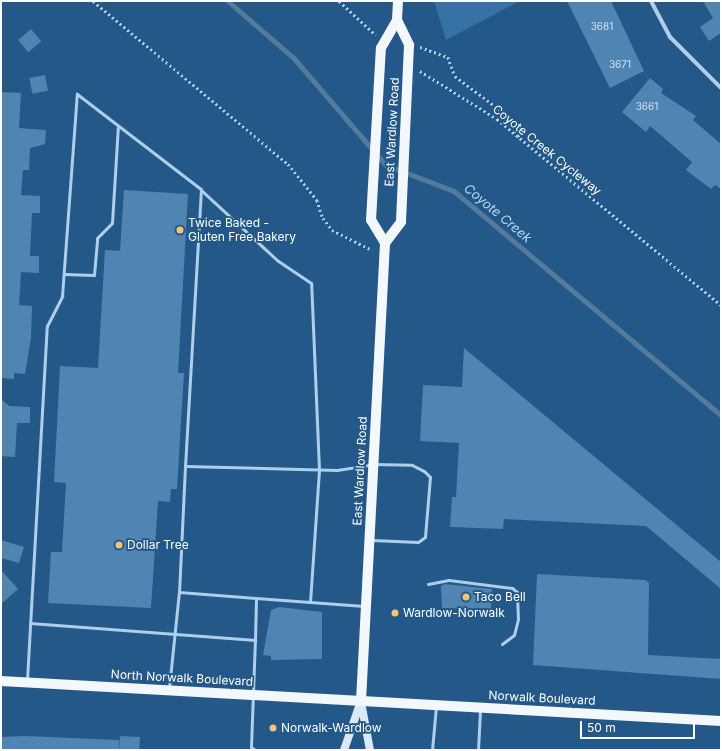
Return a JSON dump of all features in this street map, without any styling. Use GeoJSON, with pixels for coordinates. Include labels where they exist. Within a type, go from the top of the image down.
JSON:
{"type":"FeatureCollection","features":[{"type":"Feature","properties":{"kind":"main road","name":"East Wardlow Road"},"geometry":{"type":"LineString","coordinates":[[385,243],[371,220],[381,48],[396,20],[398,1]]}},
{"type":"Feature","properties":{"kind":"main road"},"geometry":{"type":"LineString","coordinates":[[396,20],[409,45]]}},
{"type":"Feature","properties":{"kind":"main road","name":"East Wardlow Road"},"geometry":{"type":"LineString","coordinates":[[370,750],[361,701],[384,257],[385,243],[401,222],[409,45]]}},
{"type":"Feature","properties":{"kind":"main road","name":"North Norwalk Boulevard"},"geometry":{"type":"LineString","coordinates":[[1,681],[361,701]]}},
{"type":"Feature","properties":{"kind":"main road","name":"East Wardlow Road"},"geometry":{"type":"LineString","coordinates":[[344,750],[361,701]]}},
{"type":"Feature","properties":{"kind":"main road","name":"Norwalk Boulevard"},"geometry":{"type":"LineString","coordinates":[[361,701],[721,721]]}},
{"type":"Feature","properties":{"kind":"street"},"geometry":{"type":"LineString","coordinates":[[651,1],[670,37],[721,88]]}},
{"type":"Feature","properties":{"kind":"lane"},"geometry":{"type":"LineString","coordinates":[[27,682],[47,326],[62,296],[77,94],[201,190],[278,261],[311,283],[319,470],[310,602]]}},
{"type":"Feature","properties":{"kind":"lane"},"geometry":{"type":"LineString","coordinates":[[64,274],[94,275],[97,238],[112,223],[118,126]]}},
{"type":"Feature","properties":{"kind":"lane"},"geometry":{"type":"LineString","coordinates":[[169,690],[172,634],[179,592],[201,190]]}},
{"type":"Feature","properties":{"kind":"lane"},"geometry":{"type":"LineString","coordinates":[[185,466],[319,470],[373,464],[412,465],[430,477],[425,537],[418,542],[369,539]]}},
{"type":"Feature","properties":{"kind":"lane"},"geometry":{"type":"LineString","coordinates":[[428,584],[449,580],[512,588],[517,592],[518,619],[514,635],[502,644]]}},
{"type":"Feature","properties":{"kind":"lane"},"geometry":{"type":"LineString","coordinates":[[179,592],[366,606]]}},
{"type":"Feature","properties":{"kind":"lane"},"geometry":{"type":"LineString","coordinates":[[255,750],[251,747],[256,598]]}},
{"type":"Feature","properties":{"kind":"lane"},"geometry":{"type":"LineString","coordinates":[[30,623],[255,640]]}},
{"type":"Feature","properties":{"kind":"lane"},"geometry":{"type":"LineString","coordinates":[[432,750],[436,705]]}},
{"type":"Feature","properties":{"kind":"lane"},"geometry":{"type":"LineString","coordinates":[[478,750],[481,708]]}},
{"type":"Feature","properties":{"kind":"path"},"geometry":{"type":"LineString","coordinates":[[93,1],[288,164],[317,200],[323,218],[332,230],[384,257]]}},
{"type":"Feature","properties":{"kind":"path"},"geometry":{"type":"LineString","coordinates":[[340,1],[383,41]]}},
{"type":"Feature","properties":{"kind":"path"},"geometry":{"type":"LineString","coordinates":[[409,45],[448,57],[455,76],[510,117],[520,137]]}},
{"type":"Feature","properties":{"kind":"path","name":"Coyote Creek Cycleway"},"geometry":{"type":"LineString","coordinates":[[413,65],[520,137],[721,305]]}},
{"type":"Feature","properties":{"kind":"shaded area"},"geometry":{"type":"Polygon","coordinates":[[[434,1],[520,1],[446,40],[434,1]]]}},
{"type":"Feature","properties":{"kind":"building"},"geometry":{"type":"Polygon","coordinates":[[[567,1],[611,1],[644,71],[610,88],[567,1]]]}},
{"type":"Feature","properties":{"kind":"building"},"geometry":{"type":"Polygon","coordinates":[[[703,1],[721,1],[721,33],[709,41],[700,27],[713,18],[703,1]]]}},
{"type":"Feature","properties":{"kind":"building"},"geometry":{"type":"Polygon","coordinates":[[[31,29],[41,41],[28,52],[18,40],[31,29]]]}},
{"type":"Feature","properties":{"kind":"building"},"geometry":{"type":"Polygon","coordinates":[[[45,75],[48,91],[32,94],[29,78],[45,75]]]}},
{"type":"Feature","properties":{"kind":"building"},"geometry":{"type":"Polygon","coordinates":[[[650,78],[663,89],[661,93],[696,116],[693,120],[721,144],[721,189],[715,185],[711,189],[686,170],[692,162],[650,126],[646,132],[622,112],[650,78]]]}},
{"type":"Feature","properties":{"kind":"building"},"geometry":{"type":"Polygon","coordinates":[[[1,92],[21,93],[19,128],[46,130],[45,144],[30,148],[29,170],[23,170],[21,195],[40,196],[40,213],[32,213],[30,256],[39,256],[39,273],[21,272],[19,305],[32,306],[31,338],[25,374],[14,373],[14,379],[1,378],[1,92]]]}},
{"type":"Feature","properties":{"kind":"building"},"geometry":{"type":"Polygon","coordinates":[[[124,190],[188,194],[178,373],[184,373],[177,489],[171,489],[170,502],[158,501],[151,608],[48,603],[51,552],[62,552],[66,483],[54,482],[60,366],[98,368],[105,250],[120,251],[124,190]]]}},
{"type":"Feature","properties":{"kind":"building"},"geometry":{"type":"Polygon","coordinates":[[[464,348],[721,562],[721,589],[646,526],[504,519],[503,529],[450,527],[452,497],[456,497],[459,443],[420,441],[423,385],[462,387],[464,348]]]}},
{"type":"Feature","properties":{"kind":"building"},"geometry":{"type":"Polygon","coordinates":[[[1,399],[9,406],[30,407],[30,423],[17,423],[15,457],[1,456],[1,399]]]}},
{"type":"Feature","properties":{"kind":"building"},"geometry":{"type":"Polygon","coordinates":[[[1,540],[24,547],[19,563],[1,558],[1,540]]]}},
{"type":"Feature","properties":{"kind":"building"},"geometry":{"type":"Polygon","coordinates":[[[1,570],[18,589],[1,604],[1,570]]]}},
{"type":"Feature","properties":{"kind":"building"},"geometry":{"type":"Polygon","coordinates":[[[537,574],[645,580],[649,583],[648,655],[721,659],[721,679],[533,665],[537,574]]]}},
{"type":"Feature","properties":{"kind":"building","name":"Taco Bell"},"geometry":{"type":"Polygon","coordinates":[[[445,584],[492,589],[491,609],[442,608],[441,586],[445,584]]]}},
{"type":"Feature","properties":{"kind":"building"},"geometry":{"type":"Polygon","coordinates":[[[279,607],[322,612],[322,659],[271,660],[271,656],[263,655],[271,610],[279,607]]]}},
{"type":"Feature","properties":{"kind":"building"},"geometry":{"type":"Polygon","coordinates":[[[24,736],[119,740],[119,750],[1,750],[1,737],[24,736]]]}},
{"type":"Feature","properties":{"kind":"building"},"geometry":{"type":"Polygon","coordinates":[[[120,736],[140,737],[139,750],[119,750],[120,736]]]}},
{"type":"Feature","properties":{"kind":"waterway","name":"Coyote Creek"},"geometry":{"type":"LineString","coordinates":[[228,1],[294,58],[386,165],[454,191],[721,415]]}},
{"type":"Feature","properties":{"kind":"place","name":"Twice Baked - Gluten Free Bakery"},"geometry":{"type":"Point","coordinates":[180,230]}},
{"type":"Feature","properties":{"kind":"place","name":"Dollar Tree"},"geometry":{"type":"Point","coordinates":[119,545]}},
{"type":"Feature","properties":{"kind":"place","name":"Taco Bell"},"geometry":{"type":"Point","coordinates":[466,597]}},
{"type":"Feature","properties":{"kind":"place","name":"Wardlow-Norwalk"},"geometry":{"type":"Point","coordinates":[395,613]}},
{"type":"Feature","properties":{"kind":"place","name":"Norwalk-Wardlow"},"geometry":{"type":"Point","coordinates":[273,728]}}]}
